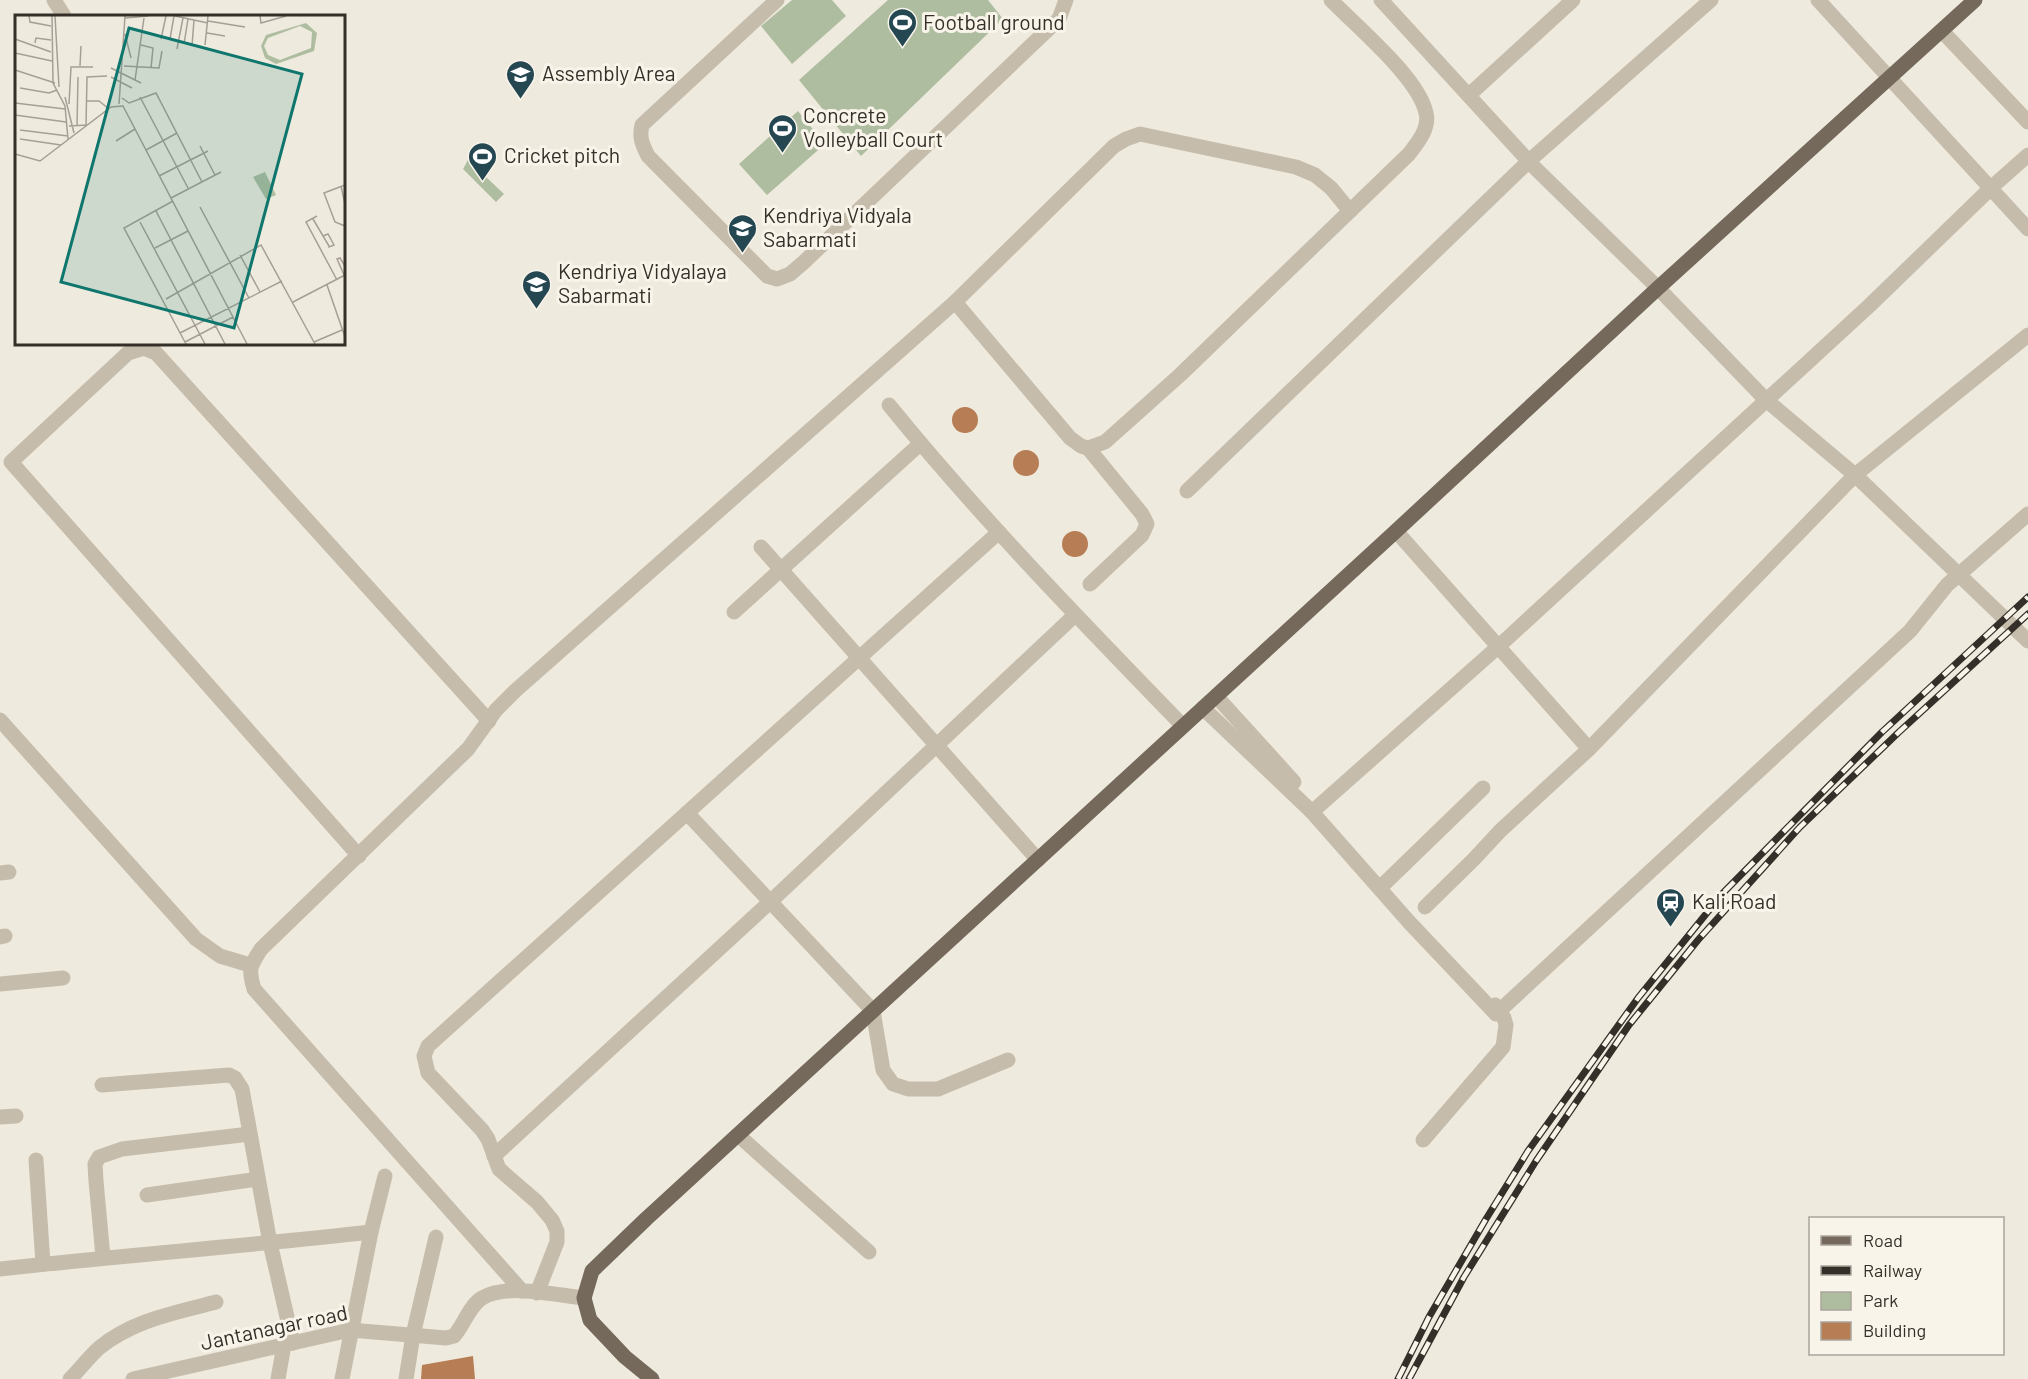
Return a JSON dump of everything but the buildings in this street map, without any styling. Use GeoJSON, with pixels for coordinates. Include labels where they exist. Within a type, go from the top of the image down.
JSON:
{"type":"FeatureCollection","features":[{"type":"Feature","properties":{"kind":"main road"},"geometry":{"type":"LineString","coordinates":[[652,1379],[638,1374],[590,1320],[584,1298],[592,1271],[1658,288],[1975,0]]}},
{"type":"Feature","properties":{"kind":"street"},"geometry":{"type":"LineString","coordinates":[[54,0],[63,15]]}},
{"type":"Feature","properties":{"kind":"street"},"geometry":{"type":"LineString","coordinates":[[777,0],[642,125],[640,141],[648,156],[766,276],[777,279],[789,274],[804,262],[1059,19],[1065,0]]}},
{"type":"Feature","properties":{"kind":"street"},"geometry":{"type":"LineString","coordinates":[[1088,448],[1105,441],[1180,375],[1350,211],[1423,136],[1427,114],[1419,96],[1398,68],[1331,0]]}},
{"type":"Feature","properties":{"kind":"street"},"geometry":{"type":"LineString","coordinates":[[1381,0],[1529,161],[1658,288],[1766,400],[1854,475],[2028,641]]}},
{"type":"Feature","properties":{"kind":"street"},"geometry":{"type":"LineString","coordinates":[[1469,94],[1573,0]]}},
{"type":"Feature","properties":{"kind":"street"},"geometry":{"type":"LineString","coordinates":[[1187,491],[1529,161],[1711,0]]}},
{"type":"Feature","properties":{"kind":"street"},"geometry":{"type":"LineString","coordinates":[[1818,0],[2028,229]]}},
{"type":"Feature","properties":{"kind":"street"},"geometry":{"type":"LineString","coordinates":[[1942,31],[2028,122]]}},
{"type":"Feature","properties":{"kind":"street"},"geometry":{"type":"LineString","coordinates":[[999,532],[428,1046],[424,1056],[428,1073],[482,1130],[488,1139],[499,1169],[537,1202],[552,1220],[557,1231],[557,1242],[529,1292],[254,989],[250,977],[250,965],[261,949],[468,749],[496,710],[514,691],[955,302],[1114,146],[1126,138],[1140,134],[1296,167],[1315,175],[1331,188],[1350,211]]}},
{"type":"Feature","properties":{"kind":"street"},"geometry":{"type":"LineString","coordinates":[[1314,810],[1499,646],[1869,306],[1990,188],[2028,155]]}},
{"type":"Feature","properties":{"kind":"street"},"geometry":{"type":"LineString","coordinates":[[955,302],[1070,438],[1088,448],[1142,514],[1147,524],[1142,535],[1090,584]]}},
{"type":"Feature","properties":{"kind":"street"},"geometry":{"type":"LineString","coordinates":[[1425,906],[1500,831],[1589,749],[1854,475],[2028,335]]}},
{"type":"Feature","properties":{"kind":"street"},"geometry":{"type":"LineString","coordinates":[[359,856],[5,466],[128,353],[144,348],[156,353],[489,721]]}},
{"type":"Feature","properties":{"kind":"street"},"geometry":{"type":"LineString","coordinates":[[889,405],[920,444],[1075,615],[1183,726]]}},
{"type":"Feature","properties":{"kind":"street"},"geometry":{"type":"LineString","coordinates":[[734,612],[920,444]]}},
{"type":"Feature","properties":{"kind":"street"},"geometry":{"type":"LineString","coordinates":[[1498,1009],[1910,631],[1947,585],[2028,514]]}},
{"type":"Feature","properties":{"kind":"street"},"geometry":{"type":"LineString","coordinates":[[1396,531],[1589,749]]}},
{"type":"Feature","properties":{"kind":"street"},"geometry":{"type":"LineString","coordinates":[[761,547],[1038,860]]}},
{"type":"Feature","properties":{"kind":"street"},"geometry":{"type":"LineString","coordinates":[[494,1156],[770,902],[1075,615]]}},
{"type":"Feature","properties":{"kind":"street"},"geometry":{"type":"LineString","coordinates":[[1216,696],[1410,921],[1496,1014],[1498,1009],[1698,816]]}},
{"type":"Feature","properties":{"kind":"street"},"geometry":{"type":"LineString","coordinates":[[1203,708],[1314,810],[1385,883],[1504,1018],[1506,1025],[1503,1047],[1423,1140]]}},
{"type":"Feature","properties":{"kind":"street"},"geometry":{"type":"LineString","coordinates":[[0,720],[196,939],[220,956],[250,965]]}},
{"type":"Feature","properties":{"kind":"street"},"geometry":{"type":"LineString","coordinates":[[1385,883],[1483,788]]}},
{"type":"Feature","properties":{"kind":"street"},"geometry":{"type":"LineString","coordinates":[[687,813],[873,1011],[883,1070],[887,1078],[900,1088],[938,1089],[1008,1060]]}},
{"type":"Feature","properties":{"kind":"street"},"geometry":{"type":"LineString","coordinates":[[0,984],[63,978]]}},
{"type":"Feature","properties":{"kind":"street"},"geometry":{"type":"LineString","coordinates":[[102,1085],[228,1075],[235,1078],[242,1089],[289,1344],[278,1379]]}},
{"type":"Feature","properties":{"kind":"street"},"geometry":{"type":"LineString","coordinates":[[103,1257],[95,1164],[99,1157],[122,1149],[250,1134]]}},
{"type":"Feature","properties":{"kind":"street"},"geometry":{"type":"LineString","coordinates":[[738,1135],[870,1252]]}},
{"type":"Feature","properties":{"kind":"street"},"geometry":{"type":"LineString","coordinates":[[36,1160],[43,1264]]}},
{"type":"Feature","properties":{"kind":"street"},"geometry":{"type":"LineString","coordinates":[[342,1379],[350,1330],[385,1176]]}},
{"type":"Feature","properties":{"kind":"street"},"geometry":{"type":"LineString","coordinates":[[147,1195],[258,1179]]}},
{"type":"Feature","properties":{"kind":"street"},"geometry":{"type":"LineString","coordinates":[[0,1269],[371,1232]]}},
{"type":"Feature","properties":{"kind":"street"},"geometry":{"type":"LineString","coordinates":[[406,1379],[413,1335],[436,1237]]}},
{"type":"Feature","properties":{"kind":"street","name":"Jantanagar road"},"geometry":{"type":"LineString","coordinates":[[142,1378],[350,1330],[446,1338],[454,1336],[472,1309],[482,1299],[499,1292],[529,1292],[584,1298]]}},
{"type":"Feature","properties":{"kind":"street"},"geometry":{"type":"LineString","coordinates":[[70,1379],[99,1349],[131,1327],[148,1320],[216,1302]]}},
{"type":"Feature","properties":{"kind":"green space"},"geometry":{"type":"Polygon","coordinates":[[[792,0],[832,0],[846,16],[792,64],[761,26],[792,0]]]}},
{"type":"Feature","properties":{"kind":"green space","name":"Football ground"},"geometry":{"type":"Polygon","coordinates":[[[888,0],[988,0],[1003,19],[861,156],[799,80],[888,0]]]}},
{"type":"Feature","properties":{"kind":"green space","name":"Concrete Volleyball Court"},"geometry":{"type":"Polygon","coordinates":[[[798,111],[825,144],[767,195],[739,164],[798,111]]]}},
{"type":"Feature","properties":{"kind":"green space","name":"Cricket pitch"},"geometry":{"type":"Polygon","coordinates":[[[468,160],[504,194],[496,202],[463,169],[468,160]]]}},
{"type":"Feature","properties":{"kind":"railway"},"geometry":{"type":"LineString","coordinates":[[1398,1379],[1429,1317],[1528,1151],[1638,998],[1723,893],[1882,732],[2028,597]]}},
{"type":"Feature","properties":{"kind":"railway"},"geometry":{"type":"LineString","coordinates":[[1409,1379],[1464,1277],[1536,1161],[1629,1025],[1698,940],[1800,827],[1899,732],[2028,614]]}},
{"type":"Feature","properties":{"kind":"place","name":"Football ground"},"geometry":{"type":"Point","coordinates":[902,48]}},
{"type":"Feature","properties":{"kind":"place","name":"Assembly Area"},"geometry":{"type":"Point","coordinates":[521,100]}},
{"type":"Feature","properties":{"kind":"place","name":"Concrete Volleyball Court"},"geometry":{"type":"Point","coordinates":[782,154]}},
{"type":"Feature","properties":{"kind":"place","name":"Cricket pitch"},"geometry":{"type":"Point","coordinates":[483,182]}},
{"type":"Feature","properties":{"kind":"place","name":"Kendriya Vidyala Sabarmati"},"geometry":{"type":"Point","coordinates":[742,254]}},
{"type":"Feature","properties":{"kind":"place","name":"Kendriya Vidyalaya Sabarmati"},"geometry":{"type":"Point","coordinates":[537,310]}},
{"type":"Feature","properties":{"kind":"place","name":"Kali Road"},"geometry":{"type":"Point","coordinates":[1671,928]}}]}
